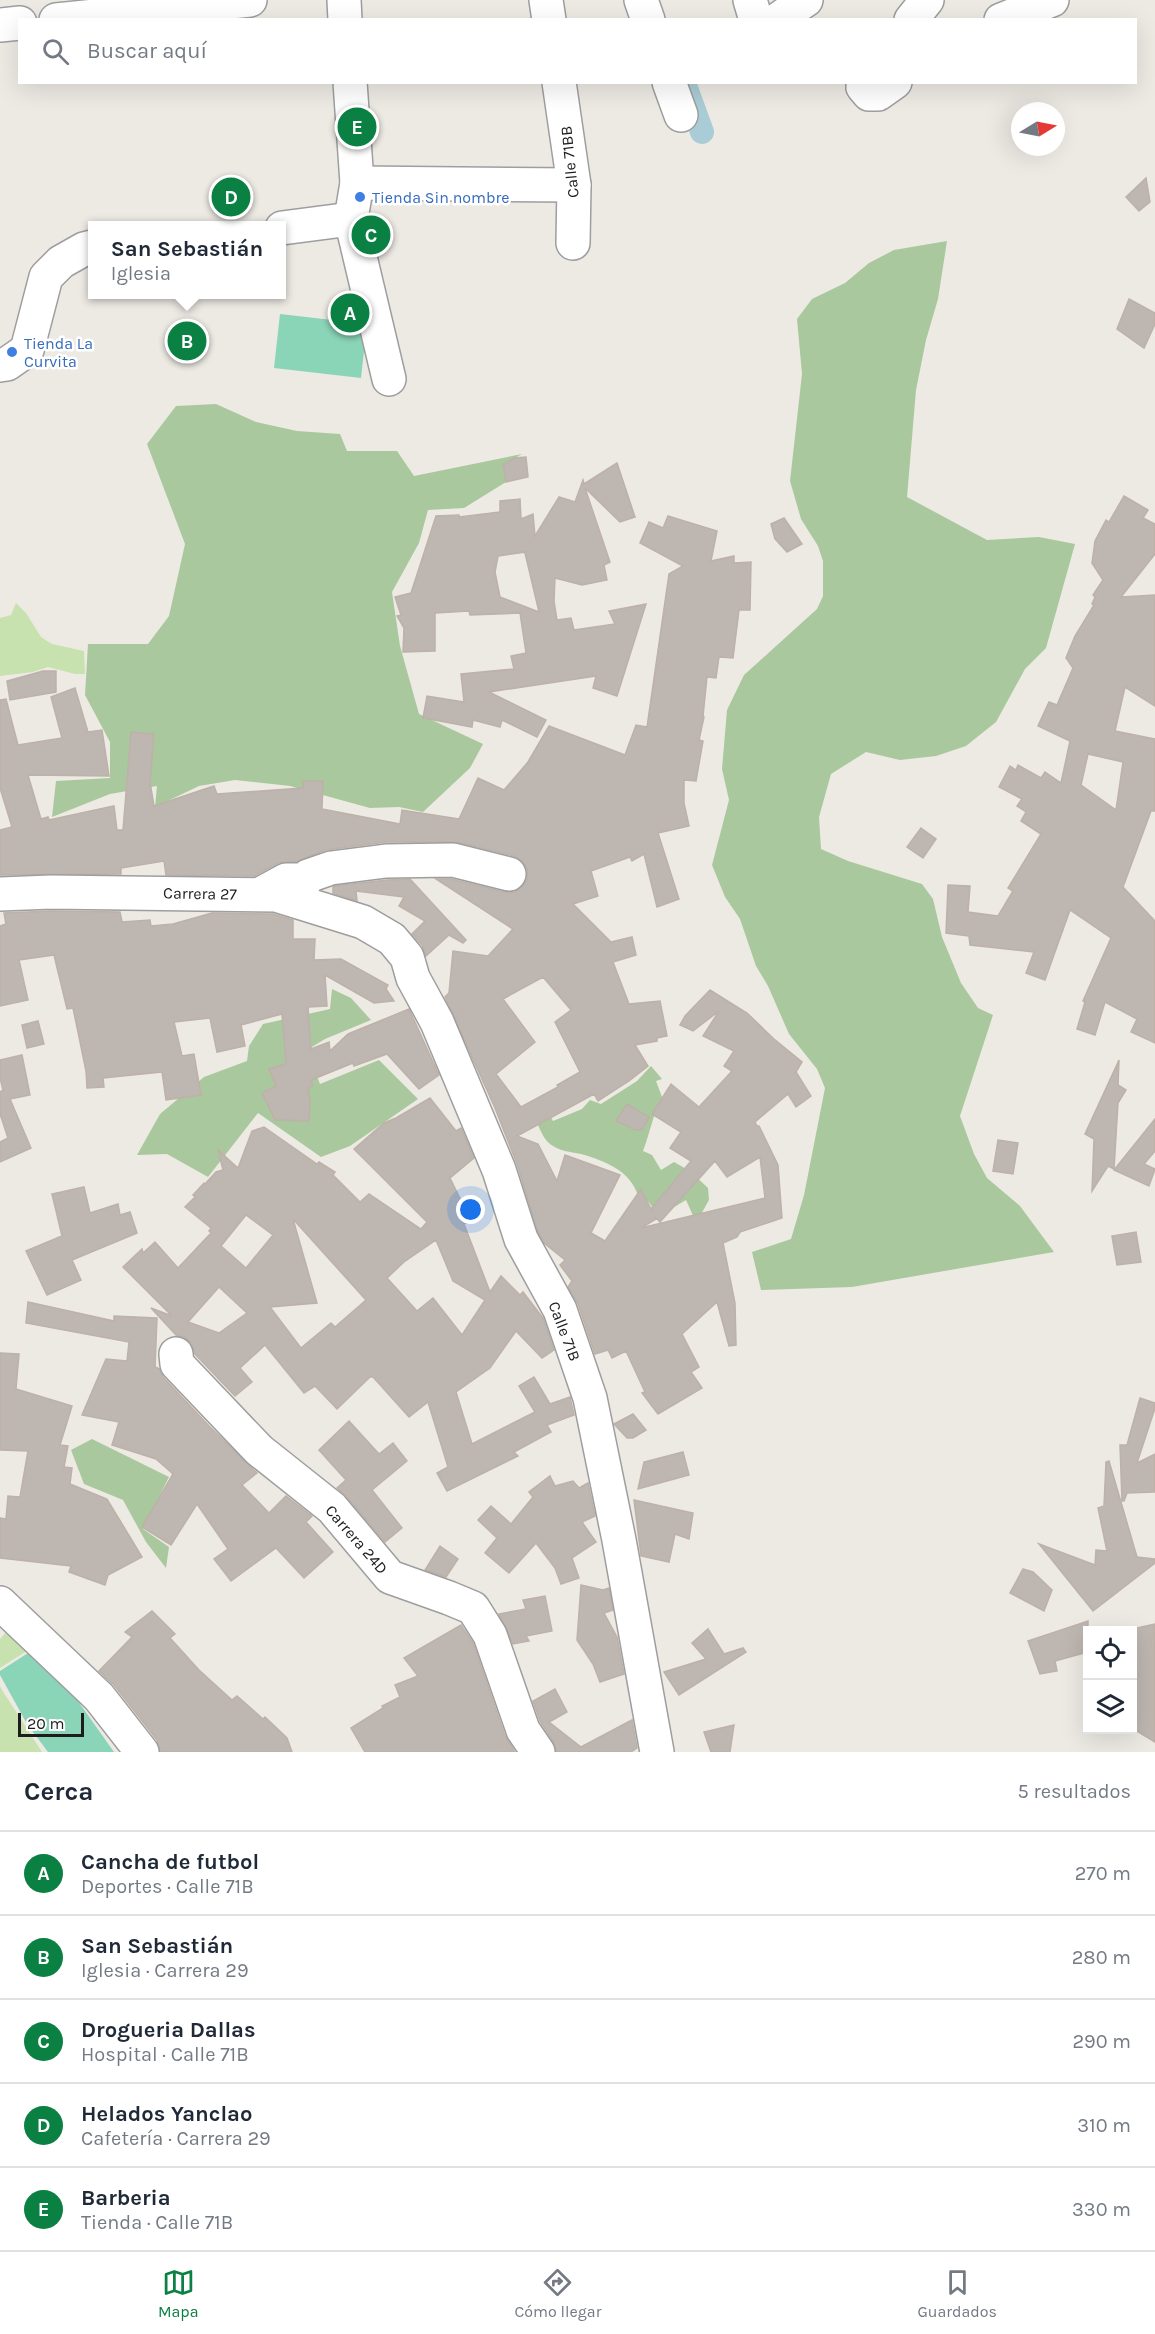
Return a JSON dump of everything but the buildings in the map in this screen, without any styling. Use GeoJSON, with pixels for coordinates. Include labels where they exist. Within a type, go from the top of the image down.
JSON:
{"type":"FeatureCollection","features":[{"type":"Feature","properties":{"kind":"street"},"geometry":{"type":"LineString","coordinates":[[23,0],[24,18]]}},
{"type":"Feature","properties":{"kind":"street"},"geometry":{"type":"LineString","coordinates":[[75,18],[250,0]]}},
{"type":"Feature","properties":{"kind":"street"},"geometry":{"type":"LineString","coordinates":[[344,0],[345,18]]}},
{"type":"Feature","properties":{"kind":"street"},"geometry":{"type":"LineString","coordinates":[[546,0],[549,18]]}},
{"type":"Feature","properties":{"kind":"street"},"geometry":{"type":"LineString","coordinates":[[641,0],[647,18]]}},
{"type":"Feature","properties":{"kind":"street"},"geometry":{"type":"LineString","coordinates":[[750,0],[755,18]]}},
{"type":"Feature","properties":{"kind":"street"},"geometry":{"type":"LineString","coordinates":[[780,18],[806,0]]}},
{"type":"Feature","properties":{"kind":"street"},"geometry":{"type":"LineString","coordinates":[[913,18],[927,0]]}},
{"type":"Feature","properties":{"kind":"street"},"geometry":{"type":"LineString","coordinates":[[1006,18],[1052,0]]}},
{"type":"Feature","properties":{"kind":"street"},"geometry":{"type":"LineString","coordinates":[[0,25],[18,23]]}},
{"type":"Feature","properties":{"kind":"street"},"geometry":{"type":"LineString","coordinates":[[350,84],[357,183],[351,219],[389,379]]}},
{"type":"Feature","properties":{"kind":"street","name":"Calle 71BB"},"geometry":{"type":"LineString","coordinates":[[559,84],[574,185],[573,243]]}},
{"type":"Feature","properties":{"kind":"street"},"geometry":{"type":"LineString","coordinates":[[670,84],[681,115]]}},
{"type":"Feature","properties":{"kind":"street"},"geometry":{"type":"LineString","coordinates":[[864,84],[863,87],[869,94],[878,94],[892,84]]}},
{"type":"Feature","properties":{"kind":"street"},"geometry":{"type":"LineString","coordinates":[[357,183],[574,185]]}},
{"type":"Feature","properties":{"kind":"street"},"geometry":{"type":"LineString","coordinates":[[286,227],[351,219]]}},
{"type":"Feature","properties":{"kind":"street"},"geometry":{"type":"LineString","coordinates":[[14,358],[46,277],[62,262],[88,248]]}},
{"type":"Feature","properties":{"kind":"street"},"geometry":{"type":"LineString","coordinates":[[260,894],[286,880],[306,880],[308,876],[331,868],[386,861],[453,860],[509,874]]}},
{"type":"Feature","properties":{"kind":"street","name":"Carrera 27"},"geometry":{"type":"LineString","coordinates":[[0,894],[51,892],[276,895],[353,919],[392,939]]}},
{"type":"Feature","properties":{"kind":"street","name":"Calle 71B"},"geometry":{"type":"LineString","coordinates":[[392,939],[407,957],[413,978],[451,1052],[499,1170],[520,1239],[560,1310],[590,1398],[619,1540],[657,1752]]}},
{"type":"Feature","properties":{"kind":"street","name":"Carrera 24D"},"geometry":{"type":"LineString","coordinates":[[176,1354],[177,1364],[223,1414],[259,1450],[332,1508],[390,1577],[472,1608],[490,1635],[523,1730],[538,1752]]}},
{"type":"Feature","properties":{"kind":"street"},"geometry":{"type":"LineString","coordinates":[[0,1603],[99,1697],[142,1752]]}},
{"type":"Feature","properties":{"kind":"green space"},"geometry":{"type":"Polygon","coordinates":[[[947,241],[938,299],[926,340],[916,390],[907,497],[987,540],[1039,537],[1075,544],[1046,648],[1025,669],[996,722],[966,746],[936,756],[900,760],[866,752],[831,774],[819,817],[821,849],[848,861],[922,884],[933,899],[942,937],[961,983],[978,1008],[993,1015],[960,1116],[974,1154],[987,1178],[1020,1206],[1054,1252],[852,1287],[761,1290],[752,1252],[791,1239],[804,1195],[825,1088],[817,1069],[789,1034],[768,986],[756,966],[740,919],[725,897],[712,865],[729,800],[722,769],[727,710],[744,675],[817,609],[823,596],[823,561],[818,546],[801,519],[790,481],[802,374],[797,319],[812,299],[845,283],[869,263],[894,250],[947,241]]]}},
{"type":"Feature","properties":{"kind":"green space"},"geometry":{"type":"Polygon","coordinates":[[[280,314],[367,324],[361,378],[274,368],[280,314]]]}},
{"type":"Feature","properties":{"kind":"green space"},"geometry":{"type":"Polygon","coordinates":[[[216,404],[256,422],[297,431],[340,434],[347,451],[397,451],[414,476],[522,454],[503,465],[506,482],[464,508],[428,510],[419,543],[392,592],[400,646],[419,714],[483,744],[470,768],[423,812],[399,807],[370,808],[290,786],[235,780],[199,786],[155,807],[157,786],[110,794],[52,817],[56,781],[110,778],[110,742],[85,695],[88,644],[148,644],[169,616],[185,544],[147,444],[176,406],[216,404]]]}},
{"type":"Feature","properties":{"kind":"green space"},"geometry":{"type":"Polygon","coordinates":[[[16,603],[26,613],[41,637],[52,644],[84,651],[85,674],[75,674],[48,667],[33,672],[0,676],[0,618],[11,615],[16,603]]]}},
{"type":"Feature","properties":{"kind":"green space"},"geometry":{"type":"Polygon","coordinates":[[[332,989],[351,998],[371,1020],[325,1039],[307,1050],[320,1084],[379,1060],[418,1099],[350,1146],[321,1157],[258,1113],[208,1177],[167,1154],[137,1155],[160,1114],[204,1077],[247,1061],[249,1046],[263,1024],[330,1009],[332,989]]]}},
{"type":"Feature","properties":{"kind":"green space"},"geometry":{"type":"Polygon","coordinates":[[[651,1066],[662,1079],[656,1081],[662,1097],[643,1151],[652,1155],[661,1170],[674,1162],[690,1171],[708,1188],[709,1200],[700,1216],[699,1229],[686,1200],[659,1216],[644,1196],[638,1196],[630,1180],[616,1168],[581,1154],[561,1150],[550,1144],[542,1133],[533,1111],[539,1097],[553,1121],[582,1109],[590,1100],[601,1104],[637,1081],[651,1066]]]}},
{"type":"Feature","properties":{"kind":"green space"},"geometry":{"type":"Polygon","coordinates":[[[92,1439],[169,1477],[143,1529],[169,1547],[166,1568],[146,1542],[123,1500],[84,1484],[71,1450],[92,1439]]]}},
{"type":"Feature","properties":{"kind":"green space"},"geometry":{"type":"Polygon","coordinates":[[[13,1624],[36,1645],[0,1668],[0,1639],[13,1624]]]}},
{"type":"Feature","properties":{"kind":"green space"},"geometry":{"type":"Polygon","coordinates":[[[39,1646],[114,1752],[48,1752],[27,1724],[0,1675],[0,1671],[39,1646]]]}},
{"type":"Feature","properties":{"kind":"green space"},"geometry":{"type":"Polygon","coordinates":[[[0,1686],[2,1690],[42,1752],[0,1752],[0,1686]]]}},
{"type":"Feature","properties":{"kind":"waterway"},"geometry":{"type":"LineString","coordinates":[[686,88],[702,132]]}},
{"type":"Feature","properties":{"kind":"place","name":"Barberia"},"geometry":{"type":"Point","coordinates":[357,127]}},
{"type":"Feature","properties":{"kind":"place","name":"Helados Yanclao"},"geometry":{"type":"Point","coordinates":[231,197]}},
{"type":"Feature","properties":{"kind":"place","name":"Tienda Sin nombre"},"geometry":{"type":"Point","coordinates":[360,197]}},
{"type":"Feature","properties":{"kind":"place","name":"Drogueria Dallas"},"geometry":{"type":"Point","coordinates":[371,235]}},
{"type":"Feature","properties":{"kind":"place","name":"Cancha de futbol"},"geometry":{"type":"Point","coordinates":[350,313]}},
{"type":"Feature","properties":{"kind":"place","name":"San Sebastián"},"geometry":{"type":"Point","coordinates":[187,341]}},
{"type":"Feature","properties":{"kind":"place","name":"Tienda La Curvita"},"geometry":{"type":"Point","coordinates":[12,352]}}]}
